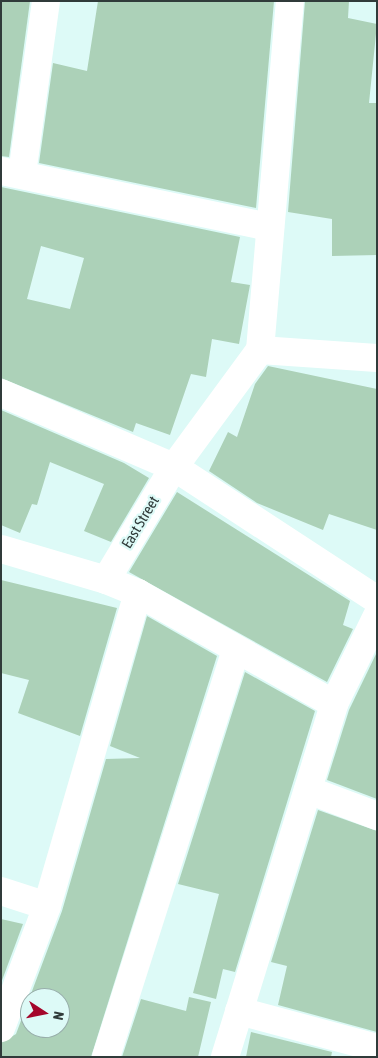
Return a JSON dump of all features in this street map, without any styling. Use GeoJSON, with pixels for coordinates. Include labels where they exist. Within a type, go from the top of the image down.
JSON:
{"type":"FeatureCollection","features":[{"type":"Feature","properties":{"kind":"street"},"geometry":{"type":"LineString","coordinates":[[46,1],[12,172],[270,227]]}},
{"type":"Feature","properties":{"kind":"street"},"geometry":{"type":"LineString","coordinates":[[290,1],[260,350],[377,358]]}},
{"type":"Feature","properties":{"kind":"street","name":"East Street"},"geometry":{"type":"LineString","coordinates":[[106,580],[174,466],[260,350]]}},
{"type":"Feature","properties":{"kind":"street"},"geometry":{"type":"LineString","coordinates":[[1,393],[174,466],[377,600]]}},
{"type":"Feature","properties":{"kind":"street"},"geometry":{"type":"LineString","coordinates":[[1,548],[106,580],[138,593],[334,704]]}},
{"type":"Feature","properties":{"kind":"street"},"geometry":{"type":"LineString","coordinates":[[2,1024],[47,906],[138,593]]}},
{"type":"Feature","properties":{"kind":"street"},"geometry":{"type":"LineString","coordinates":[[225,1057],[334,704],[377,616]]}},
{"type":"Feature","properties":{"kind":"street"},"geometry":{"type":"LineString","coordinates":[[106,1057],[236,649]]}},
{"type":"Feature","properties":{"kind":"street"},"geometry":{"type":"LineString","coordinates":[[308,790],[377,816]]}},
{"type":"Feature","properties":{"kind":"street"},"geometry":{"type":"LineString","coordinates":[[1,891],[47,906]]}},
{"type":"Feature","properties":{"kind":"street"},"geometry":{"type":"LineString","coordinates":[[239,1011],[377,1048]]}},
{"type":"Feature","properties":{"kind":"building"},"geometry":{"type":"Polygon","coordinates":[[[1,1],[30,1],[9,157],[1,156],[1,1]]]}},
{"type":"Feature","properties":{"kind":"building"},"geometry":{"type":"Polygon","coordinates":[[[98,1],[274,1],[256,208],[39,163],[53,63],[87,71],[98,1]]]}},
{"type":"Feature","properties":{"kind":"building"},"geometry":{"type":"Polygon","coordinates":[[[305,1],[349,1],[348,18],[377,24],[369,103],[377,103],[377,255],[332,256],[332,219],[288,212],[305,1]]]}},
{"type":"Feature","properties":{"kind":"building"},"geometry":{"type":"Polygon","coordinates":[[[1,187],[240,237],[231,282],[250,285],[239,344],[212,339],[206,377],[191,374],[170,435],[136,423],[133,432],[1,378],[1,187]],[[41,246],[27,299],[70,309],[84,258],[41,246]]]}},
{"type":"Feature","properties":{"kind":"building"},"geometry":{"type":"Polygon","coordinates":[[[268,366],[377,389],[377,530],[329,514],[323,530],[257,503],[209,471],[228,432],[237,437],[255,384],[268,366]]]}},
{"type":"Feature","properties":{"kind":"building"},"geometry":{"type":"Polygon","coordinates":[[[1,410],[124,463],[149,478],[111,542],[84,531],[104,484],[50,462],[37,505],[32,504],[20,533],[1,525],[1,410]]]}},
{"type":"Feature","properties":{"kind":"building"},"geometry":{"type":"Polygon","coordinates":[[[177,492],[350,601],[343,625],[353,629],[327,682],[129,572],[177,492]]]}},
{"type":"Feature","properties":{"kind":"building"},"geometry":{"type":"Polygon","coordinates":[[[1,580],[117,608],[80,736],[18,713],[29,680],[1,673],[1,580]]]}},
{"type":"Feature","properties":{"kind":"building"},"geometry":{"type":"Polygon","coordinates":[[[147,616],[217,656],[91,1057],[1,1057],[1,1043],[16,1034],[20,1023],[20,1038],[70,1038],[70,988],[33,988],[62,911],[106,759],[140,758],[110,746],[147,616]]]}},
{"type":"Feature","properties":{"kind":"building"},"geometry":{"type":"Polygon","coordinates":[[[377,652],[377,799],[327,780],[349,710],[377,652]]]}},
{"type":"Feature","properties":{"kind":"building"},"geometry":{"type":"Polygon","coordinates":[[[245,672],[315,711],[235,972],[223,969],[216,999],[193,993],[219,894],[178,884],[245,672]]]}},
{"type":"Feature","properties":{"kind":"building"},"geometry":{"type":"Polygon","coordinates":[[[318,810],[377,831],[377,1032],[278,1005],[287,966],[271,962],[318,810]]]}},
{"type":"Feature","properties":{"kind":"building"},"geometry":{"type":"Polygon","coordinates":[[[1,919],[23,924],[1,983],[1,919]]]}},
{"type":"Feature","properties":{"kind":"building"},"geometry":{"type":"Polygon","coordinates":[[[189,997],[211,1002],[198,1057],[122,1057],[141,999],[186,1011],[189,997]]]}},
{"type":"Feature","properties":{"kind":"building"},"geometry":{"type":"Polygon","coordinates":[[[251,1032],[332,1052],[331,1057],[246,1057],[251,1032]]]}}]}
